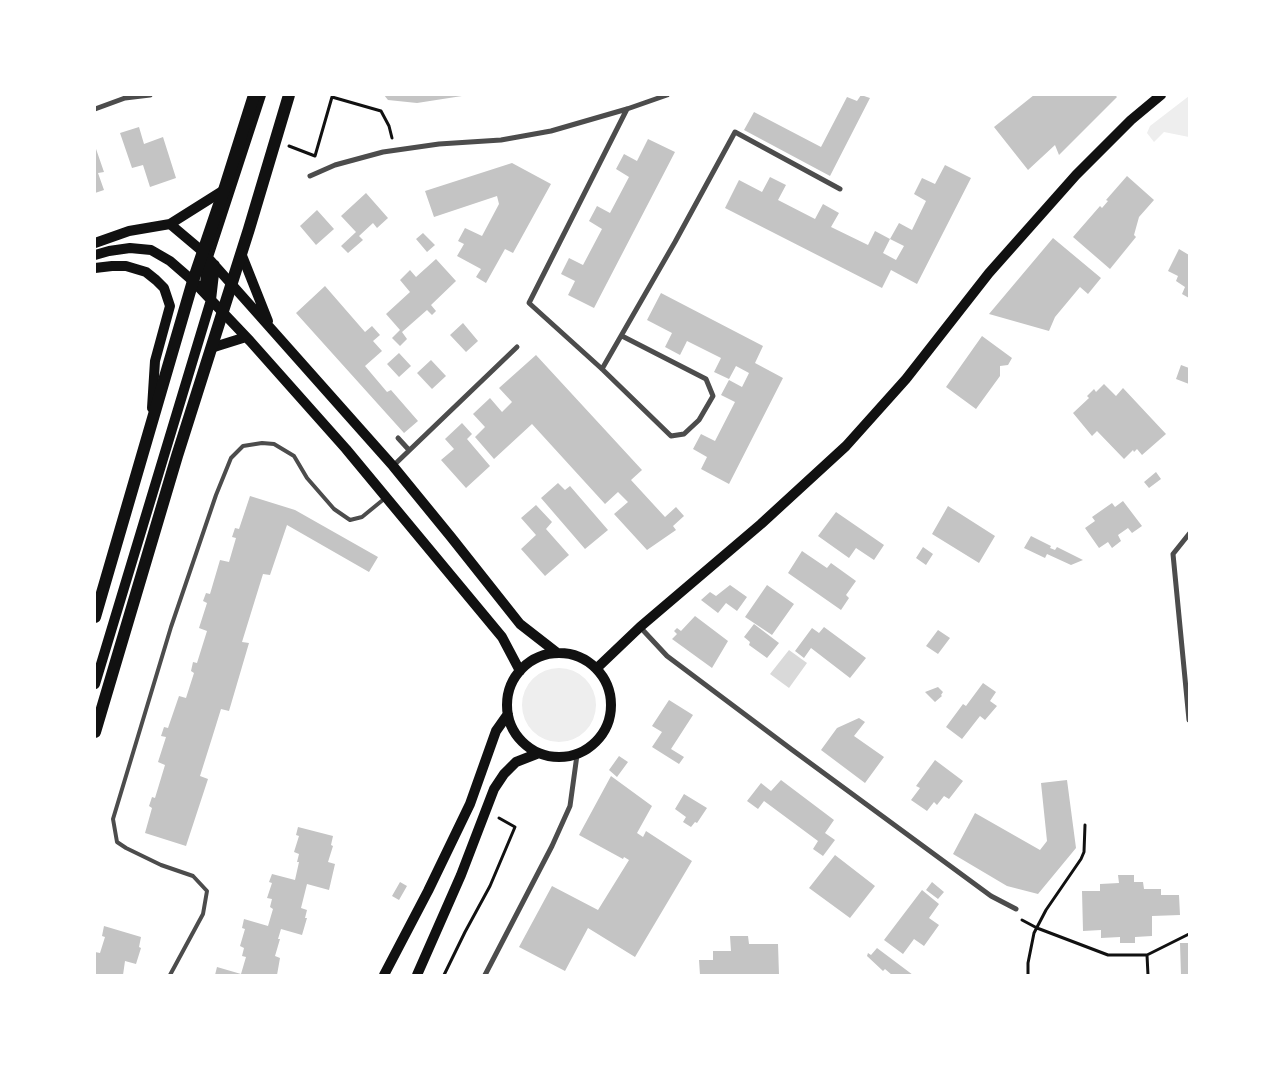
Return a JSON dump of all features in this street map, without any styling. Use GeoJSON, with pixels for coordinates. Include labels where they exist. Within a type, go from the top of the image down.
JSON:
{"type":"FeatureCollection","features":[{"type":"Feature","properties":{"kind":"main road"},"geometry":{"type":"LineString","coordinates":[[95,684],[207,296],[209,258],[224,190],[254,95]]}},
{"type":"Feature","properties":{"kind":"main road"},"geometry":{"type":"LineString","coordinates":[[95,617],[193,281],[209,258],[261,95]]}},
{"type":"Feature","properties":{"kind":"main road"},"geometry":{"type":"LineString","coordinates":[[95,732],[177,456],[232,284],[289,95]]}},
{"type":"Feature","properties":{"kind":"main road"},"geometry":{"type":"LineString","coordinates":[[597,668],[640,627],[762,524],[846,446],[906,379],[996,266],[1076,175],[1131,120],[1161,95]]}},
{"type":"Feature","properties":{"kind":"main road"},"geometry":{"type":"LineString","coordinates":[[1131,120],[1166,95]]}},
{"type":"Feature","properties":{"kind":"main road"},"geometry":{"type":"LineString","coordinates":[[95,243],[129,231],[170,224],[224,190]]}},
{"type":"Feature","properties":{"kind":"main road"},"geometry":{"type":"LineString","coordinates":[[170,224],[209,258],[393,466],[520,624],[556,652]]}},
{"type":"Feature","properties":{"kind":"main road"},"geometry":{"type":"LineString","coordinates":[[95,255],[130,248],[151,250],[170,261],[193,281],[346,449],[502,637],[520,671]]}},
{"type":"Feature","properties":{"kind":"main road"},"geometry":{"type":"LineString","coordinates":[[241,253],[271,329]]}},
{"type":"Feature","properties":{"kind":"main road"},"geometry":{"type":"LineString","coordinates":[[95,268],[126,266],[146,272],[164,288],[170,306],[155,361],[151,425]]}},
{"type":"Feature","properties":{"kind":"main road"},"geometry":{"type":"LineString","coordinates":[[211,348],[246,337]]}},
{"type":"Feature","properties":{"kind":"main road"},"geometry":{"type":"LineString","coordinates":[[556,652],[571,653],[585,659],[597,668],[607,682],[612,699],[611,717],[604,733],[592,746],[577,755],[558,757],[539,754],[527,747],[518,738],[511,727],[507,702],[513,680],[530,662],[542,655],[556,652]]}},
{"type":"Feature","properties":{"kind":"main road"},"geometry":{"type":"LineString","coordinates":[[384,975],[428,891],[470,804],[496,731],[508,714]]}},
{"type":"Feature","properties":{"kind":"main road"},"geometry":{"type":"LineString","coordinates":[[418,975],[461,875],[494,789],[504,774],[516,762],[539,754]]}},
{"type":"Feature","properties":{"kind":"street"},"geometry":{"type":"LineString","coordinates":[[95,109],[125,98],[150,95]]}},
{"type":"Feature","properties":{"kind":"street"},"geometry":{"type":"LineString","coordinates":[[310,176],[335,165],[394,150],[439,144],[501,140],[551,130],[627,109],[666,95]]}},
{"type":"Feature","properties":{"kind":"street"},"geometry":{"type":"LineString","coordinates":[[622,336],[706,379],[713,396],[699,420],[684,434],[671,436],[602,369],[529,303],[627,109]]}},
{"type":"Feature","properties":{"kind":"street"},"geometry":{"type":"LineString","coordinates":[[602,369],[675,242],[735,132],[840,189]]}},
{"type":"Feature","properties":{"kind":"street"},"geometry":{"type":"LineString","coordinates":[[393,466],[517,347]]}},
{"type":"Feature","properties":{"kind":"street"},"geometry":{"type":"LineString","coordinates":[[398,438],[409,450]]}},
{"type":"Feature","properties":{"kind":"street"},"geometry":{"type":"LineString","coordinates":[[1189,534],[1173,554],[1189,720]]}},
{"type":"Feature","properties":{"kind":"street"},"geometry":{"type":"LineString","coordinates":[[640,627],[667,656],[791,750],[991,896],[1016,908]]}},
{"type":"Feature","properties":{"kind":"street"},"geometry":{"type":"LineString","coordinates":[[485,975],[552,846],[570,806],[577,755]]}},
{"type":"Feature","properties":{"kind":"lane"},"geometry":{"type":"LineString","coordinates":[[170,975],[202,914],[207,891],[193,876],[161,864],[117,842],[113,819],[171,627],[216,495],[231,458],[243,446],[262,443],[274,444],[294,456],[307,478],[334,509],[350,520],[362,517],[386,497]]}},
{"type":"Feature","properties":{"kind":"path"},"geometry":{"type":"LineString","coordinates":[[275,141],[315,156],[332,97],[381,111],[390,126],[394,150]]}},
{"type":"Feature","properties":{"kind":"path"},"geometry":{"type":"LineString","coordinates":[[444,975],[490,886],[515,827],[485,810]]}},
{"type":"Feature","properties":{"kind":"path"},"geometry":{"type":"LineString","coordinates":[[1028,975],[1028,963],[1034,933],[1046,910],[1081,859],[1084,852],[1085,825]]}},
{"type":"Feature","properties":{"kind":"path"},"geometry":{"type":"LineString","coordinates":[[1016,908],[1022,920],[1037,928],[1108,955],[1147,955],[1189,934]]}},
{"type":"Feature","properties":{"kind":"path"},"geometry":{"type":"LineString","coordinates":[[1147,955],[1148,975]]}},
{"type":"Feature","properties":{"kind":"shaded area"},"geometry":{"type":"Polygon","coordinates":[[[1189,96],[1189,137],[1164,132],[1154,142],[1147,133],[1150,126],[1189,96]]]}},
{"type":"Feature","properties":{"kind":"shaded area"},"geometry":{"type":"Polygon","coordinates":[[[789,650],[807,663],[789,688],[770,674],[789,650]]]}},
{"type":"Feature","properties":{"kind":"shaded area"},"geometry":{"type":"Polygon","coordinates":[[[559,668],[573,671],[585,679],[593,691],[596,705],[593,719],[585,731],[573,739],[559,742],[545,739],[533,731],[525,719],[522,705],[525,691],[533,679],[545,671],[559,668]]]}},
{"type":"Feature","properties":{"kind":"building"},"geometry":{"type":"Polygon","coordinates":[[[384,95],[462,96],[417,103],[388,100],[384,95]]]}},
{"type":"Feature","properties":{"kind":"building"},"geometry":{"type":"Polygon","coordinates":[[[861,95],[870,98],[830,176],[744,130],[754,112],[821,147],[847,97],[857,101],[861,95]]]}},
{"type":"Feature","properties":{"kind":"building"},"geometry":{"type":"Polygon","coordinates":[[[1034,95],[1115,95],[1117,97],[1059,155],[1055,145],[1028,170],[994,127],[1034,95]]]}},
{"type":"Feature","properties":{"kind":"building"},"geometry":{"type":"Polygon","coordinates":[[[139,127],[144,144],[163,137],[176,178],[150,187],[143,165],[132,168],[120,133],[139,127]]]}},
{"type":"Feature","properties":{"kind":"building"},"geometry":{"type":"Polygon","coordinates":[[[648,139],[675,152],[594,308],[568,295],[575,281],[561,274],[569,258],[583,265],[602,229],[589,221],[597,206],[610,213],[629,177],[616,169],[624,154],[637,161],[648,139]]]}},
{"type":"Feature","properties":{"kind":"building"},"geometry":{"type":"Polygon","coordinates":[[[95,146],[104,172],[98,173],[104,190],[95,193],[95,146]]]}},
{"type":"Feature","properties":{"kind":"building"},"geometry":{"type":"Polygon","coordinates":[[[512,163],[551,184],[513,253],[505,249],[486,283],[476,277],[481,269],[457,256],[464,244],[458,241],[465,228],[482,236],[499,204],[497,196],[434,217],[425,191],[512,163]]]}},
{"type":"Feature","properties":{"kind":"building"},"geometry":{"type":"Polygon","coordinates":[[[945,165],[971,178],[917,284],[891,270],[882,288],[725,208],[739,180],[762,192],[770,177],[786,185],[778,200],[815,219],[823,204],[839,213],[831,227],[868,245],[875,231],[890,239],[899,223],[912,230],[926,201],[914,194],[922,178],[935,184],[945,165]],[[890,239],[883,253],[896,260],[904,246],[890,239]]]}},
{"type":"Feature","properties":{"kind":"building"},"geometry":{"type":"Polygon","coordinates":[[[1127,176],[1154,200],[1139,217],[1134,235],[1136,237],[1110,269],[1073,237],[1100,206],[1102,208],[1108,201],[1106,200],[1127,176]]]}},
{"type":"Feature","properties":{"kind":"building"},"geometry":{"type":"Polygon","coordinates":[[[366,193],[388,218],[377,228],[373,223],[359,236],[363,240],[348,253],[341,246],[356,232],[341,216],[366,193]]]}},
{"type":"Feature","properties":{"kind":"building"},"geometry":{"type":"Polygon","coordinates":[[[317,210],[334,229],[316,245],[300,226],[317,210]]]}},
{"type":"Feature","properties":{"kind":"building"},"geometry":{"type":"Polygon","coordinates":[[[423,233],[435,245],[427,252],[416,239],[423,233]]]}},
{"type":"Feature","properties":{"kind":"building"},"geometry":{"type":"Polygon","coordinates":[[[1053,238],[1101,278],[1088,294],[1080,287],[1055,317],[1049,331],[989,314],[1053,238]]]}},
{"type":"Feature","properties":{"kind":"building"},"geometry":{"type":"Polygon","coordinates":[[[1179,249],[1189,255],[1189,298],[1182,294],[1185,287],[1176,281],[1178,276],[1168,271],[1179,249]]]}},
{"type":"Feature","properties":{"kind":"building"},"geometry":{"type":"Polygon","coordinates":[[[436,259],[456,281],[431,305],[436,311],[432,315],[427,310],[402,332],[407,339],[400,346],[392,338],[400,330],[386,314],[410,292],[400,280],[410,270],[416,277],[436,259]]]}},
{"type":"Feature","properties":{"kind":"building"},"geometry":{"type":"Polygon","coordinates":[[[325,286],[365,332],[372,326],[380,335],[373,341],[382,351],[365,366],[387,392],[391,390],[418,421],[404,433],[296,313],[325,286]]]}},
{"type":"Feature","properties":{"kind":"building"},"geometry":{"type":"Polygon","coordinates":[[[661,293],[763,346],[755,363],[783,378],[729,484],[701,469],[707,457],[693,449],[701,434],[715,441],[735,402],[721,395],[729,380],[742,387],[749,373],[736,366],[729,379],[714,372],[721,358],[687,341],[680,355],[665,347],[672,333],[647,320],[661,293]]]}},
{"type":"Feature","properties":{"kind":"building"},"geometry":{"type":"Polygon","coordinates":[[[463,323],[478,341],[466,352],[450,335],[463,323]]]}},
{"type":"Feature","properties":{"kind":"building"},"geometry":{"type":"Polygon","coordinates":[[[982,336],[1012,358],[1008,365],[1000,366],[1000,376],[976,409],[946,387],[982,336]]]}},
{"type":"Feature","properties":{"kind":"building"},"geometry":{"type":"Polygon","coordinates":[[[399,353],[411,366],[399,377],[387,364],[399,353]]]}},
{"type":"Feature","properties":{"kind":"building"},"geometry":{"type":"Polygon","coordinates":[[[536,355],[642,470],[631,480],[665,517],[676,507],[684,516],[673,526],[676,530],[647,550],[614,514],[628,502],[618,492],[605,504],[532,424],[494,459],[475,437],[485,427],[473,414],[490,398],[502,412],[512,402],[499,388],[536,355]]]}},
{"type":"Feature","properties":{"kind":"building"},"geometry":{"type":"Polygon","coordinates":[[[431,360],[446,376],[432,389],[417,373],[431,360]]]}},
{"type":"Feature","properties":{"kind":"building"},"geometry":{"type":"Polygon","coordinates":[[[1181,365],[1189,368],[1189,384],[1176,379],[1181,365]]]}},
{"type":"Feature","properties":{"kind":"building"},"geometry":{"type":"Polygon","coordinates":[[[1104,384],[1116,396],[1123,388],[1166,434],[1142,455],[1137,449],[1134,452],[1133,450],[1124,459],[1097,431],[1092,436],[1073,413],[1089,398],[1087,396],[1094,389],[1096,392],[1104,384]]]}},
{"type":"Feature","properties":{"kind":"building"},"geometry":{"type":"Polygon","coordinates":[[[462,423],[472,434],[467,439],[490,466],[466,488],[441,460],[454,449],[445,439],[462,423]]]}},
{"type":"Feature","properties":{"kind":"building"},"geometry":{"type":"Polygon","coordinates":[[[1156,472],[1161,479],[1149,488],[1144,482],[1156,472]]]}},
{"type":"Feature","properties":{"kind":"building"},"geometry":{"type":"Polygon","coordinates":[[[558,483],[565,490],[570,486],[608,530],[585,549],[541,498],[558,483]]]}},
{"type":"Feature","properties":{"kind":"building"},"geometry":{"type":"Polygon","coordinates":[[[250,496],[295,510],[378,557],[369,572],[287,525],[270,575],[263,574],[242,642],[249,643],[229,711],[221,709],[200,776],[208,779],[186,846],[145,833],[152,808],[149,806],[152,797],[155,798],[165,765],[158,762],[166,737],[161,736],[164,727],[168,728],[179,696],[186,698],[194,673],[191,671],[193,662],[197,663],[207,631],[199,628],[207,603],[203,601],[206,593],[210,594],[220,560],[229,562],[236,538],[232,537],[235,528],[239,529],[250,496]]]}},
{"type":"Feature","properties":{"kind":"building"},"geometry":{"type":"Polygon","coordinates":[[[1123,501],[1142,526],[1132,533],[1128,528],[1118,535],[1121,541],[1112,548],[1108,542],[1099,548],[1085,528],[1095,521],[1092,517],[1112,503],[1115,507],[1123,501]]]}},
{"type":"Feature","properties":{"kind":"building"},"geometry":{"type":"Polygon","coordinates":[[[536,505],[552,522],[546,529],[569,555],[545,576],[521,549],[536,535],[521,518],[536,505]]]}},
{"type":"Feature","properties":{"kind":"building"},"geometry":{"type":"Polygon","coordinates":[[[948,506],[995,536],[979,563],[932,534],[948,506]]]}},
{"type":"Feature","properties":{"kind":"building"},"geometry":{"type":"Polygon","coordinates":[[[836,512],[884,545],[874,560],[856,548],[849,558],[818,536],[836,512]]]}},
{"type":"Feature","properties":{"kind":"building"},"geometry":{"type":"Polygon","coordinates":[[[1031,536],[1051,546],[1050,548],[1055,550],[1057,547],[1083,560],[1071,565],[1047,554],[1045,558],[1024,548],[1031,536]]]}},
{"type":"Feature","properties":{"kind":"building"},"geometry":{"type":"Polygon","coordinates":[[[923,547],[933,554],[926,565],[916,558],[923,547]]]}},
{"type":"Feature","properties":{"kind":"building"},"geometry":{"type":"Polygon","coordinates":[[[802,551],[827,568],[831,563],[856,581],[846,595],[849,598],[841,610],[788,573],[802,551]]]}},
{"type":"Feature","properties":{"kind":"building"},"geometry":{"type":"Polygon","coordinates":[[[730,585],[747,597],[737,611],[726,603],[718,613],[701,600],[710,592],[716,596],[730,585]]]}},
{"type":"Feature","properties":{"kind":"building"},"geometry":{"type":"Polygon","coordinates":[[[767,585],[794,604],[772,635],[745,617],[767,585]]]}},
{"type":"Feature","properties":{"kind":"building"},"geometry":{"type":"Polygon","coordinates":[[[695,616],[728,641],[712,668],[672,639],[677,634],[674,631],[677,628],[681,631],[695,616]]]}},
{"type":"Feature","properties":{"kind":"building"},"geometry":{"type":"Polygon","coordinates":[[[754,624],[779,643],[767,658],[749,645],[750,642],[744,637],[754,624]]]}},
{"type":"Feature","properties":{"kind":"building"},"geometry":{"type":"Polygon","coordinates":[[[824,627],[866,658],[850,678],[811,648],[804,658],[795,651],[812,628],[819,633],[824,627]]]}},
{"type":"Feature","properties":{"kind":"building"},"geometry":{"type":"Polygon","coordinates":[[[938,630],[950,638],[938,654],[926,646],[938,630]]]}},
{"type":"Feature","properties":{"kind":"building"},"geometry":{"type":"Polygon","coordinates":[[[983,683],[996,692],[990,701],[997,706],[985,720],[980,716],[962,739],[946,727],[963,704],[966,706],[983,683]]]}},
{"type":"Feature","properties":{"kind":"building"},"geometry":{"type":"Polygon","coordinates":[[[938,687],[943,692],[942,696],[935,702],[925,692],[938,687]]]}},
{"type":"Feature","properties":{"kind":"building"},"geometry":{"type":"Polygon","coordinates":[[[669,700],[693,715],[671,749],[684,757],[679,764],[652,747],[662,732],[652,726],[669,700]]]}},
{"type":"Feature","properties":{"kind":"building"},"geometry":{"type":"Polygon","coordinates":[[[859,718],[865,722],[854,736],[884,757],[865,783],[821,750],[837,728],[859,718]]]}},
{"type":"Feature","properties":{"kind":"building"},"geometry":{"type":"Polygon","coordinates":[[[619,756],[628,762],[617,777],[609,770],[619,756]]]}},
{"type":"Feature","properties":{"kind":"building"},"geometry":{"type":"Polygon","coordinates":[[[935,760],[963,781],[949,799],[944,796],[937,805],[934,802],[927,811],[911,800],[920,788],[916,786],[935,760]]]}},
{"type":"Feature","properties":{"kind":"building"},"geometry":{"type":"Polygon","coordinates":[[[611,776],[652,806],[637,833],[643,837],[646,831],[692,861],[635,957],[588,928],[565,971],[519,947],[552,886],[598,910],[629,860],[624,857],[623,859],[579,835],[611,776]]]}},
{"type":"Feature","properties":{"kind":"building"},"geometry":{"type":"Polygon","coordinates":[[[781,780],[834,820],[825,833],[835,840],[823,856],[813,849],[818,841],[764,801],[758,809],[747,801],[761,783],[771,791],[781,780]]]}},
{"type":"Feature","properties":{"kind":"building"},"geometry":{"type":"Polygon","coordinates":[[[1067,780],[1076,848],[1038,894],[1007,886],[953,854],[975,813],[1040,850],[1047,841],[1041,783],[1067,780]]]}},
{"type":"Feature","properties":{"kind":"building"},"geometry":{"type":"Polygon","coordinates":[[[684,794],[707,808],[697,823],[695,822],[691,827],[683,822],[686,817],[675,809],[684,794]]]}},
{"type":"Feature","properties":{"kind":"building"},"geometry":{"type":"Polygon","coordinates":[[[298,827],[333,836],[331,845],[333,846],[328,862],[335,864],[329,890],[307,884],[301,908],[307,910],[305,918],[307,918],[302,935],[281,929],[275,956],[280,958],[277,975],[215,975],[217,967],[241,974],[246,957],[242,956],[244,948],[240,946],[245,929],[242,928],[244,919],[268,926],[273,909],[270,907],[272,899],[267,898],[272,883],[269,882],[272,874],[295,880],[299,862],[297,862],[299,854],[294,852],[299,836],[296,835],[298,827]]]}},
{"type":"Feature","properties":{"kind":"building"},"geometry":{"type":"Polygon","coordinates":[[[835,855],[875,886],[850,918],[809,888],[835,855]]]}},
{"type":"Feature","properties":{"kind":"building"},"geometry":{"type":"Polygon","coordinates":[[[1118,875],[1134,875],[1134,882],[1143,882],[1144,889],[1161,889],[1161,895],[1179,895],[1180,915],[1152,916],[1152,936],[1135,937],[1135,943],[1120,943],[1120,937],[1101,938],[1101,930],[1083,931],[1082,891],[1100,891],[1100,884],[1119,883],[1118,875]]]}},
{"type":"Feature","properties":{"kind":"building"},"geometry":{"type":"Polygon","coordinates":[[[400,882],[407,886],[399,900],[392,896],[400,882]]]}},
{"type":"Feature","properties":{"kind":"building"},"geometry":{"type":"Polygon","coordinates":[[[932,882],[944,892],[938,899],[926,890],[932,882]]]}},
{"type":"Feature","properties":{"kind":"building"},"geometry":{"type":"Polygon","coordinates":[[[922,890],[939,904],[929,918],[939,925],[924,946],[914,939],[903,954],[884,940],[922,890]]]}},
{"type":"Feature","properties":{"kind":"building"},"geometry":{"type":"Polygon","coordinates":[[[104,926],[141,937],[139,947],[141,948],[136,964],[125,961],[123,975],[95,975],[95,952],[100,953],[105,937],[102,936],[104,926]]]}},
{"type":"Feature","properties":{"kind":"building"},"geometry":{"type":"Polygon","coordinates":[[[730,936],[748,936],[749,944],[778,944],[779,975],[700,975],[699,960],[713,960],[713,951],[731,951],[730,936]]]}},
{"type":"Feature","properties":{"kind":"building"},"geometry":{"type":"Polygon","coordinates":[[[1180,943],[1189,943],[1189,975],[1181,975],[1180,943]]]}},
{"type":"Feature","properties":{"kind":"building"},"geometry":{"type":"Polygon","coordinates":[[[877,948],[913,975],[892,975],[885,969],[883,971],[867,956],[868,953],[871,955],[877,948]]]}}]}
